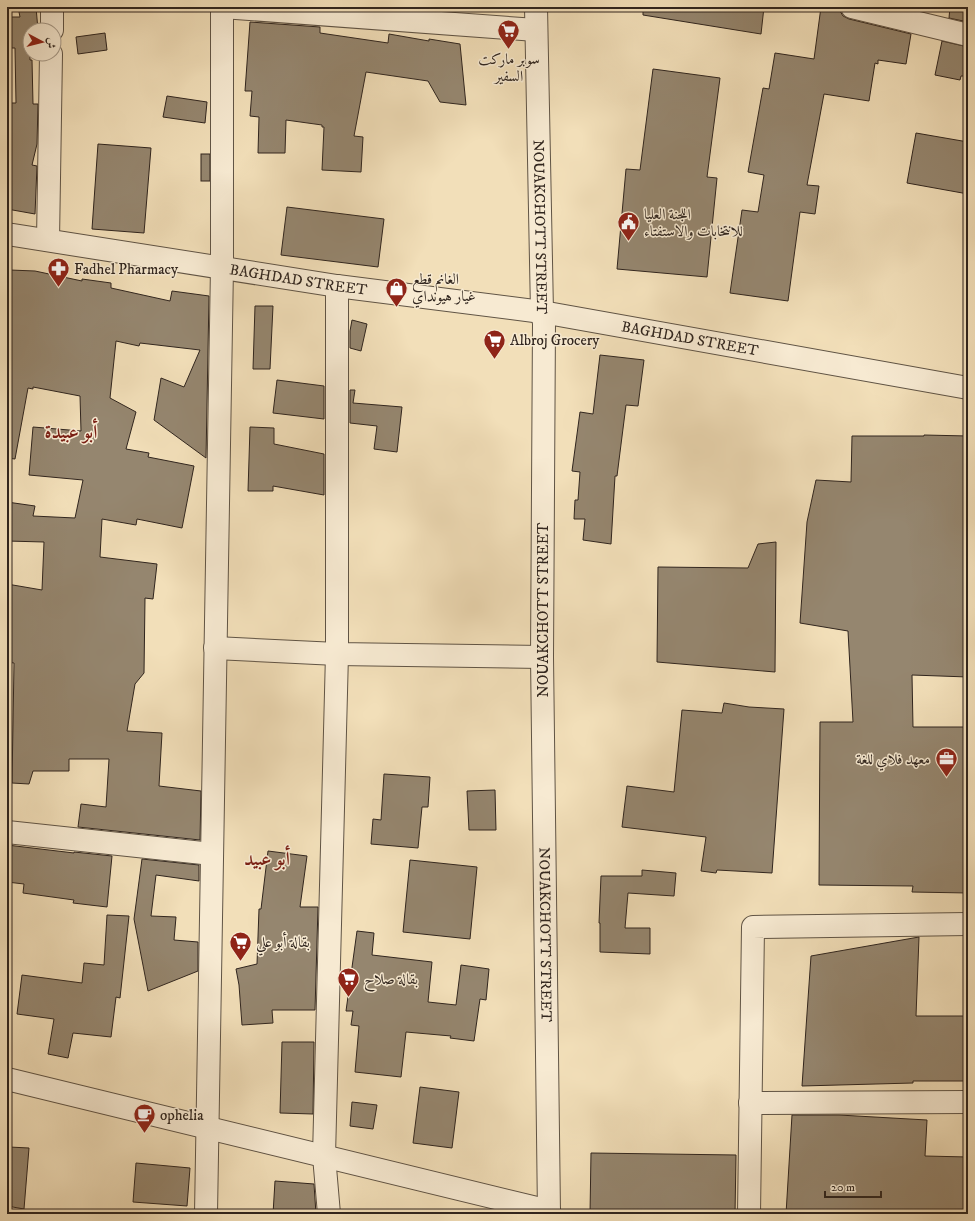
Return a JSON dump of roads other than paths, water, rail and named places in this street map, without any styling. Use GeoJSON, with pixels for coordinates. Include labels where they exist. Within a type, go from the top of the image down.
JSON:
{"type":"FeatureCollection","features":[{"type":"Feature","properties":{"kind":"street"},"geometry":{"type":"LineString","coordinates":[[52,7],[52,22]]}},
{"type":"Feature","properties":{"kind":"street"},"geometry":{"type":"LineString","coordinates":[[206,1214],[222,267],[222,7],[536,30]]}},
{"type":"Feature","properties":{"kind":"street","name":"NOUAKCHOTT STREET"},"geometry":{"type":"LineString","coordinates":[[536,7],[542,312],[544,323],[542,657],[549,1213]]}},
{"type":"Feature","properties":{"kind":"street"},"geometry":{"type":"LineString","coordinates":[[852,7],[968,35]]}},
{"type":"Feature","properties":{"kind":"street"},"geometry":{"type":"LineString","coordinates":[[48,240],[51,62]]}},
{"type":"Feature","properties":{"kind":"street","name":"BAGHDAD STREET"},"geometry":{"type":"LineString","coordinates":[[7,234],[337,286],[542,312],[968,388]]}},
{"type":"Feature","properties":{"kind":"street"},"geometry":{"type":"LineString","coordinates":[[329,1214],[324,1156],[337,654],[337,286]]}},
{"type":"Feature","properties":{"kind":"street"},"geometry":{"type":"LineString","coordinates":[[215,648],[337,654],[542,657]]}},
{"type":"Feature","properties":{"kind":"street"},"geometry":{"type":"LineString","coordinates":[[7,832],[212,854]]}},
{"type":"Feature","properties":{"kind":"street"},"geometry":{"type":"LineString","coordinates":[[749,1214],[753,927],[968,924]]}},
{"type":"Feature","properties":{"kind":"street"},"geometry":{"type":"LineString","coordinates":[[7,1079],[324,1156],[549,1213]]}},
{"type":"Feature","properties":{"kind":"street"},"geometry":{"type":"LineString","coordinates":[[750,1103],[968,1102]]}},
{"type":"Feature","properties":{"kind":"place","name":"سوبر ماركت السفير"},"geometry":{"type":"Point","coordinates":[509,50]}},
{"type":"Feature","properties":{"kind":"place","name":"اللجنة العليا للانتخابات والاستفتاء"},"geometry":{"type":"Point","coordinates":[629,242]}},
{"type":"Feature","properties":{"kind":"place","name":"Fadhel Pharmacy"},"geometry":{"type":"Point","coordinates":[58,288]}},
{"type":"Feature","properties":{"kind":"place","name":"الغانم قطع غيار هيونداي"},"geometry":{"type":"Point","coordinates":[396,308]}},
{"type":"Feature","properties":{"kind":"place","name":"Albroj Grocery"},"geometry":{"type":"Point","coordinates":[495,360]}},
{"type":"Feature","properties":{"kind":"place","name":"معهد فلاي للغة"},"geometry":{"type":"Point","coordinates":[946,778]}},
{"type":"Feature","properties":{"kind":"place","name":"بقالة أبو علي"},"geometry":{"type":"Point","coordinates":[241,962]}},
{"type":"Feature","properties":{"kind":"place","name":"بقالة صلاح"},"geometry":{"type":"Point","coordinates":[349,998]}},
{"type":"Feature","properties":{"kind":"place","name":"ophelia"},"geometry":{"type":"Point","coordinates":[145,1134]}},
{"type":"Feature","properties":{"kind":"district","name":"أبو عبيدة"},"geometry":{"type":"Point","coordinates":[71,431]}},
{"type":"Feature","properties":{"kind":"district","name":"أبو عبيد"},"geometry":{"type":"Point","coordinates":[267,858]}}]}
